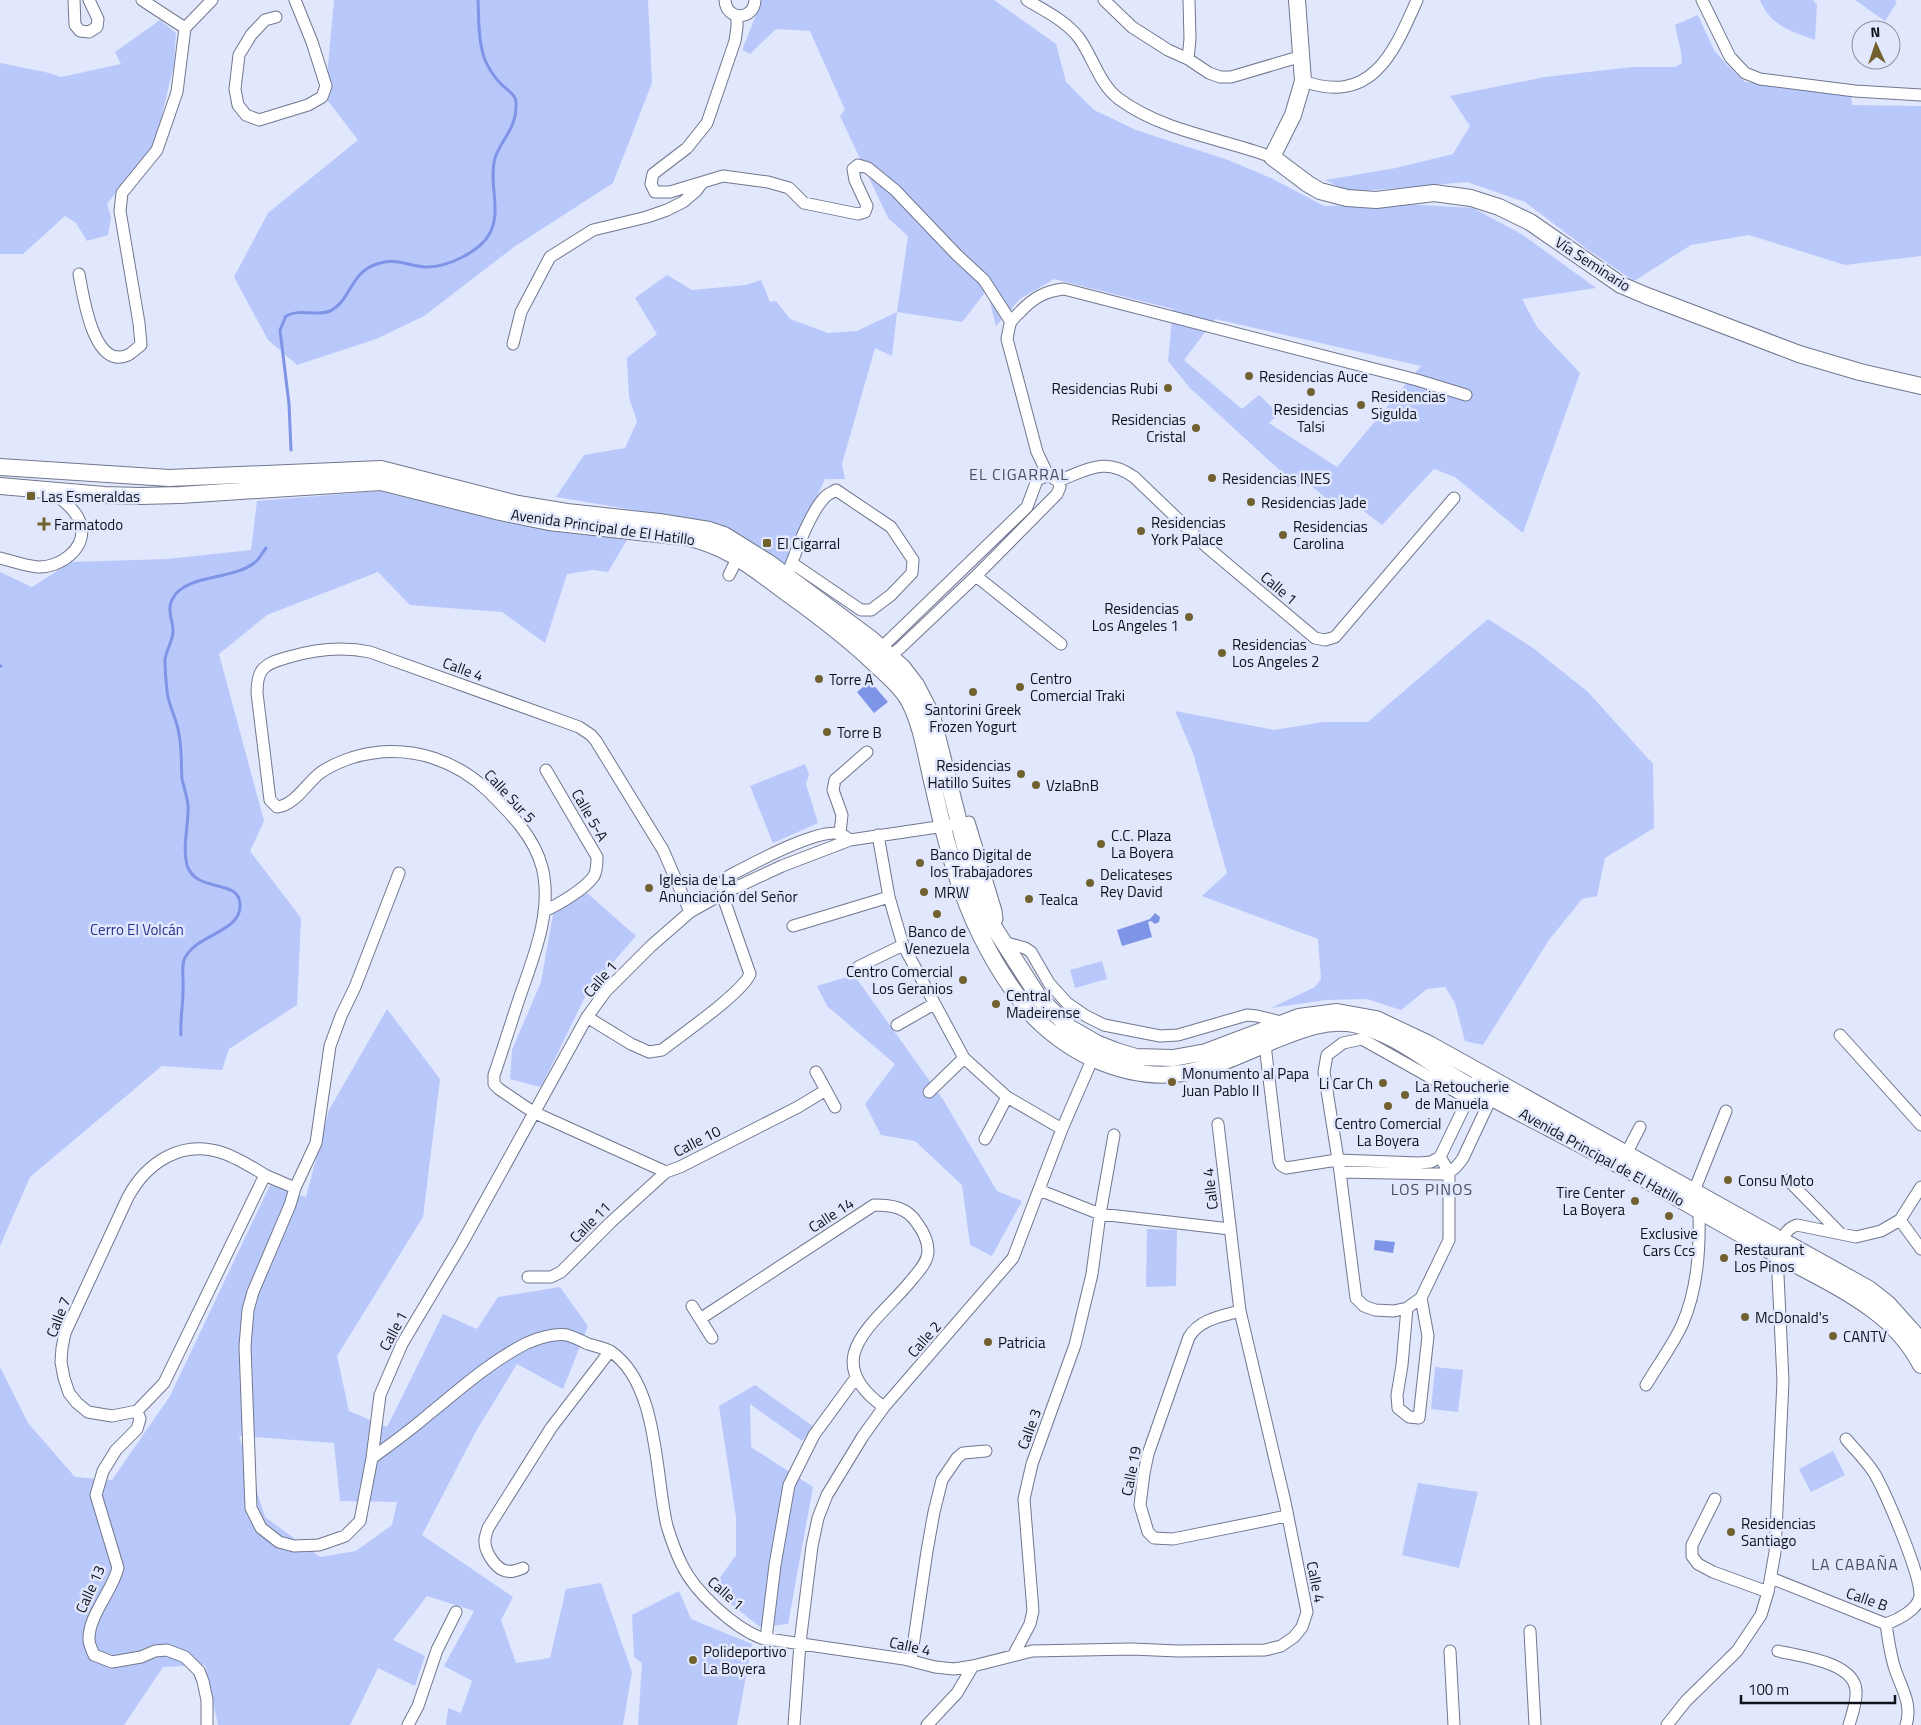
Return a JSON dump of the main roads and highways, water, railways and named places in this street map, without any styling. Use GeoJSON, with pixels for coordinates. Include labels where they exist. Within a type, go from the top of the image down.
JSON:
{"type":"FeatureCollection","features":[{"type":"Feature","properties":{"kind":"main road","name":"Vía Seminario"},"geometry":{"type":"LineString","coordinates":[[1297,0],[1303,81],[1293,115],[1272,157],[1308,184],[1320,191],[1346,198],[1376,200],[1434,193],[1464,197],[1498,207],[1530,222],[1621,285],[1799,354],[1860,372],[1921,386]]}},
{"type":"Feature","properties":{"kind":"main road","name":"Avenida Principal de El Hatillo"},"geometry":{"type":"LineString","coordinates":[[0,467],[169,478],[381,469],[518,504],[566,512],[659,522],[709,530],[724,535],[789,570],[886,652],[916,684],[932,716],[957,824],[966,902],[984,940],[1006,978],[1029,1011],[1061,1040],[1095,1052],[1142,1074],[1176,1075],[1216,1066],[1304,1028],[1318,1025],[1352,1024],[1366,1028],[1394,1040],[1473,1086],[1495,1090],[1626,1154],[1694,1191],[1875,1312],[1914,1352],[1921,1365]]}},
{"type":"Feature","properties":{"kind":"main road","name":"Avenida Principal de El Hatillo"},"geometry":{"type":"LineString","coordinates":[[0,486],[104,495],[180,495],[381,482],[548,522],[700,540],[738,557],[822,617],[897,683],[907,697],[916,716],[957,824],[980,898],[992,925],[1022,968],[1040,999],[1095,1052],[1154,1058],[1190,1056],[1206,1052],[1281,1022],[1317,1013],[1337,1012],[1376,1018],[1397,1027],[1473,1086]]}},
{"type":"Feature","properties":{"kind":"main road","name":"Avenida Principal de El Hatillo"},"geometry":{"type":"LineString","coordinates":[[1495,1090],[1699,1210],[1869,1289],[1888,1304],[1921,1342]]}},
{"type":"Feature","properties":{"kind":"water"},"geometry":{"type":"Polygon","coordinates":[[[870,681],[888,702],[874,713],[857,692],[870,681]]]}},
{"type":"Feature","properties":{"kind":"water"},"geometry":{"type":"Polygon","coordinates":[[[1155,913],[1160,917],[1159,922],[1155,924],[1151,921],[1148,922],[1152,937],[1122,946],[1117,930],[1150,919],[1155,913]]]}},
{"type":"Feature","properties":{"kind":"water"},"geometry":{"type":"Polygon","coordinates":[[[1375,1240],[1395,1242],[1393,1253],[1374,1250],[1375,1240]]]}},
{"type":"Feature","properties":{"kind":"waterway"},"geometry":{"type":"LineString","coordinates":[[291,450],[289,404],[280,330],[286,316],[297,313],[325,313],[330,311],[342,301],[361,273],[377,264],[390,261],[425,267],[443,265],[462,258],[471,252],[490,233],[495,215],[493,167],[498,151],[514,120],[516,103],[514,96],[497,79],[485,60],[480,38],[478,0]]}},
{"type":"Feature","properties":{"kind":"waterway"},"geometry":{"type":"LineString","coordinates":[[181,1035],[184,960],[189,951],[197,944],[226,928],[234,921],[239,914],[240,904],[238,896],[233,891],[199,880],[192,874],[187,865],[185,850],[188,805],[182,779],[179,734],[168,696],[165,672],[165,660],[173,631],[170,606],[179,590],[199,581],[245,568],[256,562],[266,548]]}},
{"type":"Feature","properties":{"kind":"place","name":"Residencias Auce"},"geometry":{"type":"Point","coordinates":[1249,376]}},
{"type":"Feature","properties":{"kind":"place","name":"Residencias Rubi"},"geometry":{"type":"Point","coordinates":[1168,388]}},
{"type":"Feature","properties":{"kind":"place","name":"Residencias Talsi"},"geometry":{"type":"Point","coordinates":[1311,392]}},
{"type":"Feature","properties":{"kind":"place","name":"Residencias Sigulda"},"geometry":{"type":"Point","coordinates":[1361,405]}},
{"type":"Feature","properties":{"kind":"place","name":"Residencias Cristal"},"geometry":{"type":"Point","coordinates":[1196,428]}},
{"type":"Feature","properties":{"kind":"place","name":"Residencias INES"},"geometry":{"type":"Point","coordinates":[1212,478]}},
{"type":"Feature","properties":{"kind":"place","name":"Las Esmeraldas"},"geometry":{"type":"Point","coordinates":[31,496]}},
{"type":"Feature","properties":{"kind":"place","name":"Residencias Jade"},"geometry":{"type":"Point","coordinates":[1251,502]}},
{"type":"Feature","properties":{"kind":"place","name":"Farmatodo"},"geometry":{"type":"Point","coordinates":[44,524]}},
{"type":"Feature","properties":{"kind":"place","name":"Residencias York Palace"},"geometry":{"type":"Point","coordinates":[1141,531]}},
{"type":"Feature","properties":{"kind":"place","name":"Residencias Carolina"},"geometry":{"type":"Point","coordinates":[1283,535]}},
{"type":"Feature","properties":{"kind":"place","name":"El Cigarral"},"geometry":{"type":"Point","coordinates":[767,543]}},
{"type":"Feature","properties":{"kind":"place","name":"Residencias Los Angeles 1"},"geometry":{"type":"Point","coordinates":[1189,617]}},
{"type":"Feature","properties":{"kind":"place","name":"Residencias Los Angeles 2"},"geometry":{"type":"Point","coordinates":[1222,653]}},
{"type":"Feature","properties":{"kind":"place","name":"Torre A"},"geometry":{"type":"Point","coordinates":[819,679]}},
{"type":"Feature","properties":{"kind":"place","name":"Centro Comercial Traki"},"geometry":{"type":"Point","coordinates":[1020,687]}},
{"type":"Feature","properties":{"kind":"place","name":"Santorini Greek Frozen Yogurt"},"geometry":{"type":"Point","coordinates":[973,692]}},
{"type":"Feature","properties":{"kind":"place","name":"Torre B"},"geometry":{"type":"Point","coordinates":[827,732]}},
{"type":"Feature","properties":{"kind":"place","name":"Residencias Hatillo Suites"},"geometry":{"type":"Point","coordinates":[1021,774]}},
{"type":"Feature","properties":{"kind":"place","name":"VzlaBnB"},"geometry":{"type":"Point","coordinates":[1036,785]}},
{"type":"Feature","properties":{"kind":"place","name":"C.C. Plaza La Boyera"},"geometry":{"type":"Point","coordinates":[1101,844]}},
{"type":"Feature","properties":{"kind":"place","name":"Banco Digital de los Trabajadores"},"geometry":{"type":"Point","coordinates":[920,863]}},
{"type":"Feature","properties":{"kind":"place","name":"Delicateses Rey David"},"geometry":{"type":"Point","coordinates":[1090,883]}},
{"type":"Feature","properties":{"kind":"place","name":"Iglesia de La Anunciación del Señor"},"geometry":{"type":"Point","coordinates":[649,888]}},
{"type":"Feature","properties":{"kind":"place","name":"MRW"},"geometry":{"type":"Point","coordinates":[924,892]}},
{"type":"Feature","properties":{"kind":"place","name":"Tealca"},"geometry":{"type":"Point","coordinates":[1029,899]}},
{"type":"Feature","properties":{"kind":"place","name":"Banco de Venezuela"},"geometry":{"type":"Point","coordinates":[937,914]}},
{"type":"Feature","properties":{"kind":"place","name":"Centro Comercial Los Geranios"},"geometry":{"type":"Point","coordinates":[963,980]}},
{"type":"Feature","properties":{"kind":"place","name":"Central Madeirense"},"geometry":{"type":"Point","coordinates":[996,1004]}},
{"type":"Feature","properties":{"kind":"place","name":"Monumento al Papa Juan Pablo II"},"geometry":{"type":"Point","coordinates":[1172,1082]}},
{"type":"Feature","properties":{"kind":"place","name":"Li Car Ch"},"geometry":{"type":"Point","coordinates":[1383,1083]}},
{"type":"Feature","properties":{"kind":"place","name":"La Retoucherie de Manuela"},"geometry":{"type":"Point","coordinates":[1405,1095]}},
{"type":"Feature","properties":{"kind":"place","name":"Centro Comercial La Boyera"},"geometry":{"type":"Point","coordinates":[1388,1106]}},
{"type":"Feature","properties":{"kind":"place","name":"Consu Moto"},"geometry":{"type":"Point","coordinates":[1728,1180]}},
{"type":"Feature","properties":{"kind":"place","name":"Tire Center La Boyera"},"geometry":{"type":"Point","coordinates":[1635,1201]}},
{"type":"Feature","properties":{"kind":"place","name":"Exclusive Cars Ccs"},"geometry":{"type":"Point","coordinates":[1669,1216]}},
{"type":"Feature","properties":{"kind":"place","name":"Restaurant Los Pinos"},"geometry":{"type":"Point","coordinates":[1724,1258]}},
{"type":"Feature","properties":{"kind":"place","name":"McDonald's"},"geometry":{"type":"Point","coordinates":[1745,1317]}},
{"type":"Feature","properties":{"kind":"place","name":"CANTV"},"geometry":{"type":"Point","coordinates":[1833,1336]}},
{"type":"Feature","properties":{"kind":"place","name":"Patricia"},"geometry":{"type":"Point","coordinates":[988,1342]}},
{"type":"Feature","properties":{"kind":"place","name":"Residencias Santiago"},"geometry":{"type":"Point","coordinates":[1731,1532]}},
{"type":"Feature","properties":{"kind":"place","name":"Polideportivo La Boyera"},"geometry":{"type":"Point","coordinates":[693,1660]}},
{"type":"Feature","properties":{"kind":"district","name":"EL CIGARRAL"},"geometry":{"type":"Point","coordinates":[1019,474]}},
{"type":"Feature","properties":{"kind":"district","name":"LOS PINOS"},"geometry":{"type":"Point","coordinates":[1432,1189]}},
{"type":"Feature","properties":{"kind":"district","name":"LA CABAÑA"},"geometry":{"type":"Point","coordinates":[1855,1564]}},
{"type":"Feature","properties":{"kind":"park label","name":"Cerro El Volcán"},"geometry":{"type":"Point","coordinates":[137,929]}}]}
